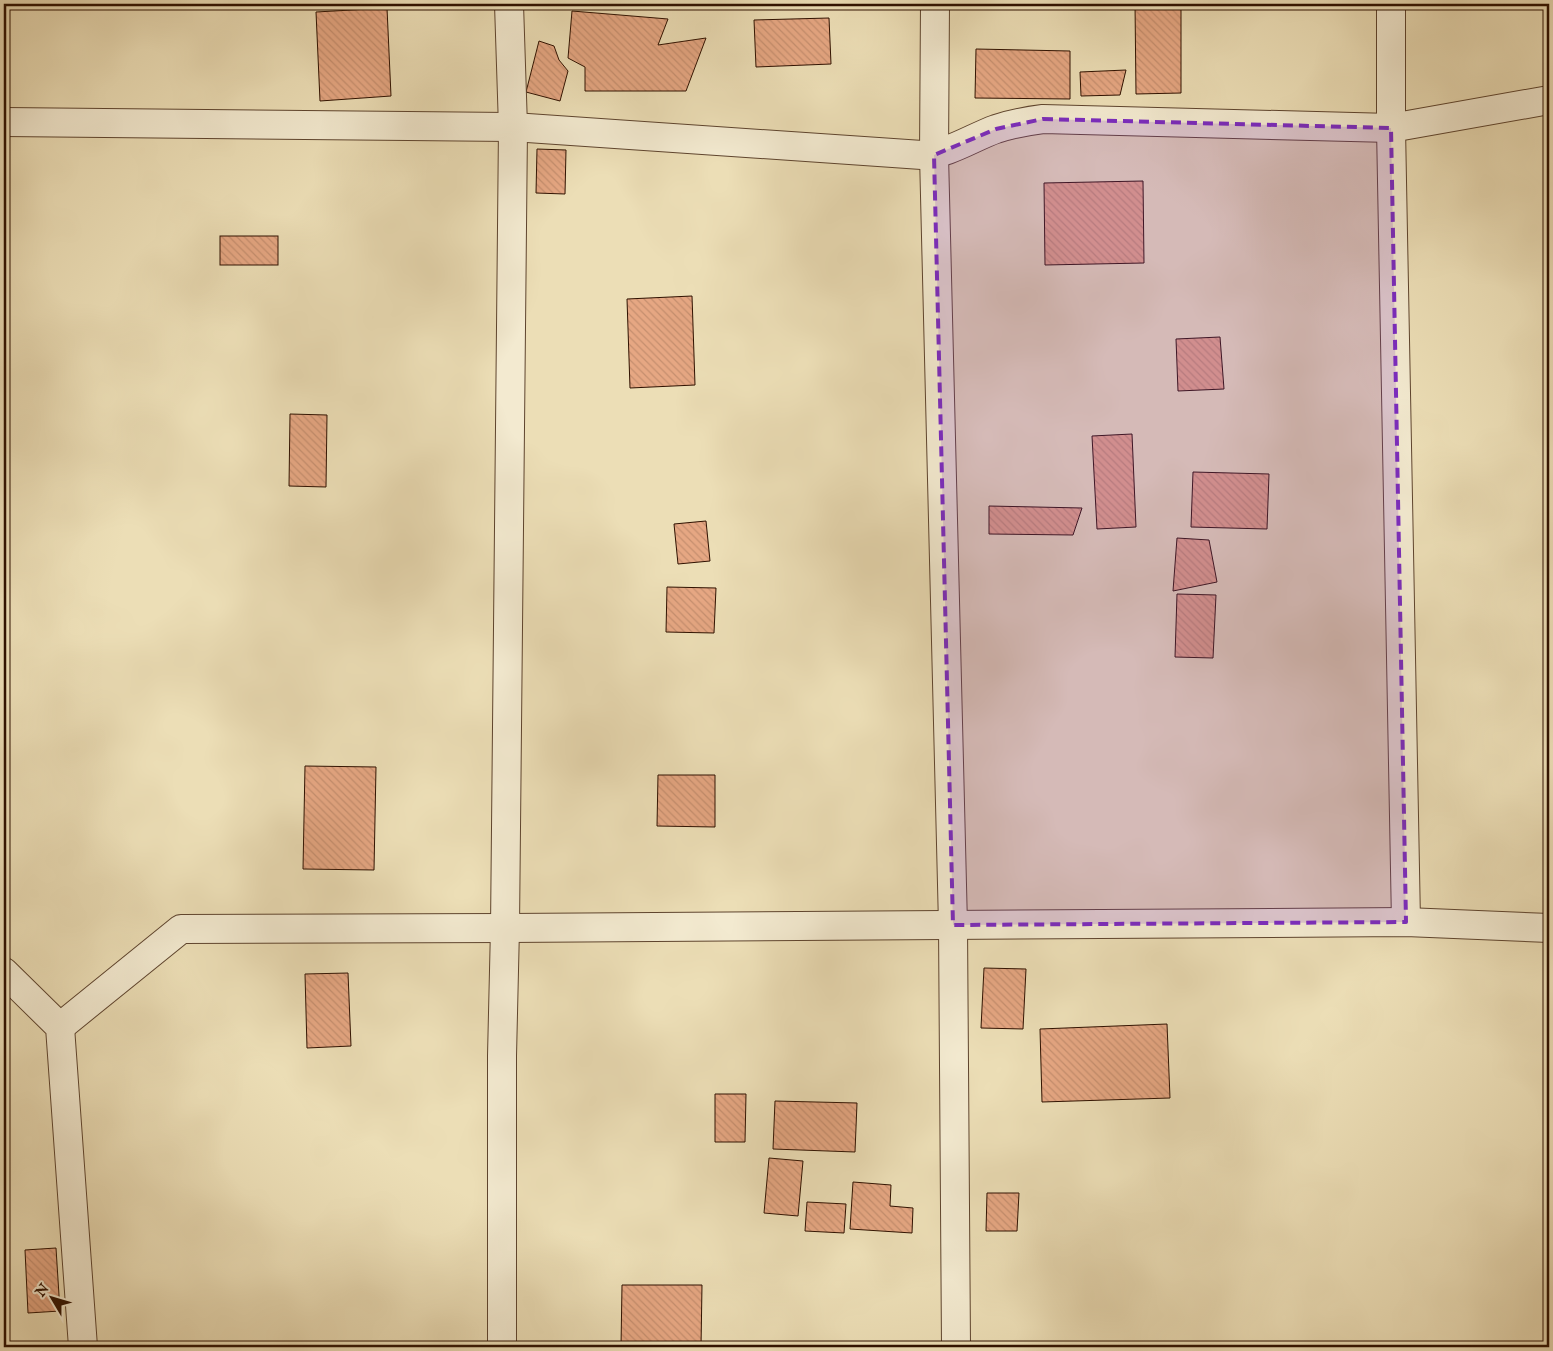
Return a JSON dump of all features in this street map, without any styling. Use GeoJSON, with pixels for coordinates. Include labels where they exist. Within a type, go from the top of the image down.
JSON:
{"type":"FeatureCollection","features":[{"type":"Feature","properties":{"kind":"street"},"geometry":{"type":"LineString","coordinates":[[502,1347],[502,1056],[513,127],[509,4]]}},
{"type":"Feature","properties":{"kind":"street"},"geometry":{"type":"LineString","coordinates":[[935,4],[934,155],[953,925],[956,1347]]}},
{"type":"Feature","properties":{"kind":"street"},"geometry":{"type":"LineString","coordinates":[[1391,4],[1391,128],[1406,922]]}},
{"type":"Feature","properties":{"kind":"street"},"geometry":{"type":"LineString","coordinates":[[4,122],[513,127],[934,155],[948,151],[996,129],[1043,119],[1391,128],[1549,100]]}},
{"type":"Feature","properties":{"kind":"street"},"geometry":{"type":"LineString","coordinates":[[60,1026],[182,928],[505,928],[1406,922],[1549,928]]}},
{"type":"Feature","properties":{"kind":"street"},"geometry":{"type":"LineString","coordinates":[[4,972],[60,1026],[83,1347]]}},
{"type":"Feature","properties":{"kind":"highlighted area"},"geometry":{"type":"Polygon","coordinates":[[[1043,119],[1391,128],[1406,922],[953,925],[934,155],[996,129],[1043,119]]]}},
{"type":"Feature","properties":{"kind":"building"},"geometry":{"type":"Polygon","coordinates":[[[1135,4],[1181,4],[1181,93],[1136,94],[1135,4]]]}},
{"type":"Feature","properties":{"kind":"building"},"geometry":{"type":"Polygon","coordinates":[[[387,8],[391,96],[320,101],[316,12],[387,8]]]}},
{"type":"Feature","properties":{"kind":"building"},"geometry":{"type":"Polygon","coordinates":[[[572,11],[668,19],[658,45],[706,38],[686,91],[585,91],[585,67],[568,58],[572,11]]]}},
{"type":"Feature","properties":{"kind":"building"},"geometry":{"type":"Polygon","coordinates":[[[829,18],[831,64],[756,67],[754,20],[829,18]]]}},
{"type":"Feature","properties":{"kind":"building"},"geometry":{"type":"Polygon","coordinates":[[[539,41],[554,46],[559,60],[568,71],[560,101],[526,92],[539,41]]]}},
{"type":"Feature","properties":{"kind":"building"},"geometry":{"type":"Polygon","coordinates":[[[976,49],[1070,51],[1070,99],[975,98],[976,49]]]}},
{"type":"Feature","properties":{"kind":"building"},"geometry":{"type":"Polygon","coordinates":[[[1126,70],[1120,95],[1081,96],[1080,72],[1126,70]]]}},
{"type":"Feature","properties":{"kind":"building"},"geometry":{"type":"Polygon","coordinates":[[[537,149],[566,150],[565,194],[536,193],[537,149]]]}},
{"type":"Feature","properties":{"kind":"building"},"geometry":{"type":"Polygon","coordinates":[[[1143,181],[1144,263],[1045,265],[1044,183],[1143,181]]]}},
{"type":"Feature","properties":{"kind":"building"},"geometry":{"type":"Polygon","coordinates":[[[220,236],[278,236],[278,265],[220,265],[220,236]]]}},
{"type":"Feature","properties":{"kind":"building"},"geometry":{"type":"Polygon","coordinates":[[[692,296],[695,385],[630,388],[627,299],[692,296]]]}},
{"type":"Feature","properties":{"kind":"building"},"geometry":{"type":"Polygon","coordinates":[[[1220,337],[1224,389],[1178,391],[1176,339],[1220,337]]]}},
{"type":"Feature","properties":{"kind":"building"},"geometry":{"type":"Polygon","coordinates":[[[290,414],[327,415],[326,487],[289,486],[290,414]]]}},
{"type":"Feature","properties":{"kind":"building"},"geometry":{"type":"Polygon","coordinates":[[[1132,434],[1136,527],[1097,529],[1092,436],[1132,434]]]}},
{"type":"Feature","properties":{"kind":"building"},"geometry":{"type":"Polygon","coordinates":[[[1193,472],[1269,474],[1267,529],[1191,527],[1193,472]]]}},
{"type":"Feature","properties":{"kind":"building"},"geometry":{"type":"Polygon","coordinates":[[[989,506],[1082,508],[1073,535],[989,534],[989,506]]]}},
{"type":"Feature","properties":{"kind":"building"},"geometry":{"type":"Polygon","coordinates":[[[706,521],[710,561],[678,564],[674,524],[706,521]]]}},
{"type":"Feature","properties":{"kind":"building"},"geometry":{"type":"Polygon","coordinates":[[[1177,538],[1209,540],[1217,582],[1173,591],[1177,538]]]}},
{"type":"Feature","properties":{"kind":"building"},"geometry":{"type":"Polygon","coordinates":[[[667,587],[716,588],[714,633],[666,632],[667,587]]]}},
{"type":"Feature","properties":{"kind":"building"},"geometry":{"type":"Polygon","coordinates":[[[1177,594],[1216,595],[1213,658],[1175,657],[1177,594]]]}},
{"type":"Feature","properties":{"kind":"building"},"geometry":{"type":"Polygon","coordinates":[[[305,766],[376,767],[374,870],[303,869],[305,766]]]}},
{"type":"Feature","properties":{"kind":"building"},"geometry":{"type":"Polygon","coordinates":[[[658,775],[715,775],[715,827],[657,826],[658,775]]]}},
{"type":"Feature","properties":{"kind":"building"},"geometry":{"type":"Polygon","coordinates":[[[984,968],[1026,969],[1023,1029],[981,1028],[984,968]]]}},
{"type":"Feature","properties":{"kind":"building"},"geometry":{"type":"Polygon","coordinates":[[[348,973],[351,1046],[307,1048],[305,974],[348,973]]]}},
{"type":"Feature","properties":{"kind":"building"},"geometry":{"type":"Polygon","coordinates":[[[1167,1024],[1170,1098],[1042,1102],[1040,1029],[1167,1024]]]}},
{"type":"Feature","properties":{"kind":"building"},"geometry":{"type":"Polygon","coordinates":[[[715,1094],[746,1094],[745,1142],[715,1142],[715,1094]]]}},
{"type":"Feature","properties":{"kind":"building"},"geometry":{"type":"Polygon","coordinates":[[[775,1101],[857,1103],[855,1152],[773,1149],[775,1101]]]}},
{"type":"Feature","properties":{"kind":"building"},"geometry":{"type":"Polygon","coordinates":[[[769,1158],[803,1161],[798,1216],[764,1213],[769,1158]]]}},
{"type":"Feature","properties":{"kind":"building"},"geometry":{"type":"Polygon","coordinates":[[[853,1182],[891,1185],[890,1206],[913,1208],[912,1233],[850,1229],[853,1182]]]}},
{"type":"Feature","properties":{"kind":"building"},"geometry":{"type":"Polygon","coordinates":[[[987,1193],[1019,1193],[1017,1231],[986,1231],[987,1193]]]}},
{"type":"Feature","properties":{"kind":"building"},"geometry":{"type":"Polygon","coordinates":[[[807,1202],[846,1204],[844,1233],[805,1231],[807,1202]]]}},
{"type":"Feature","properties":{"kind":"building"},"geometry":{"type":"Polygon","coordinates":[[[56,1248],[60,1311],[28,1313],[25,1250],[56,1248]]]}},
{"type":"Feature","properties":{"kind":"building"},"geometry":{"type":"Polygon","coordinates":[[[622,1285],[702,1285],[701,1347],[621,1347],[622,1285]]]}}]}
